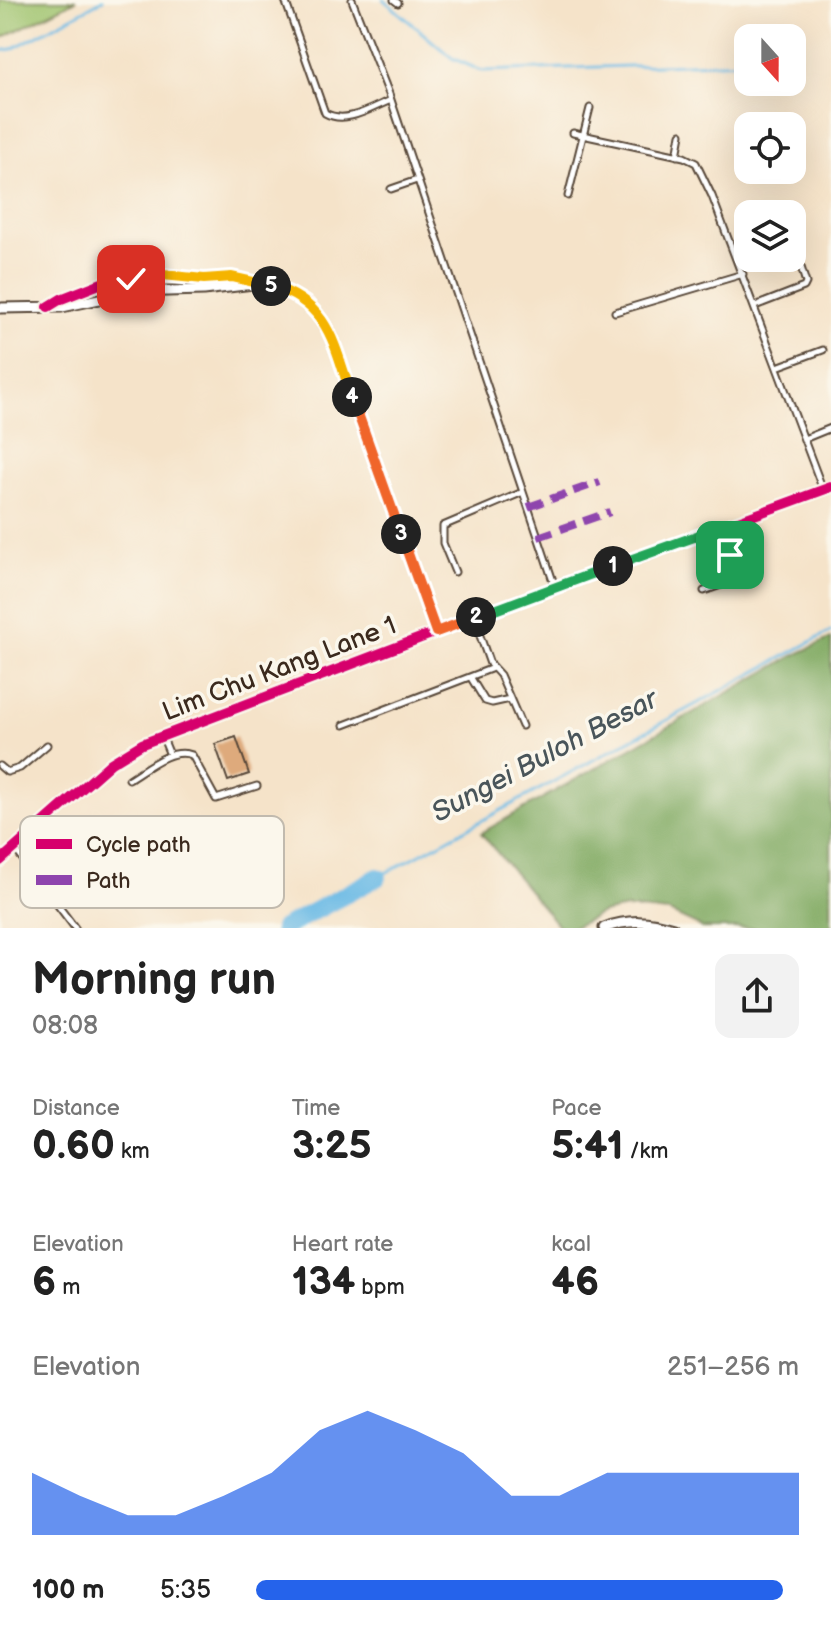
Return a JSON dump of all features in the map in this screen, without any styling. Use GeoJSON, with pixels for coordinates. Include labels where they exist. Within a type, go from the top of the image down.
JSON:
{"type":"FeatureCollection","features":[{"type":"Feature","properties":{"kind":"street"},"geometry":{"type":"LineString","coordinates":[[48,307],[102,283],[163,275],[204,279],[232,277],[280,288],[308,303],[329,331],[436,632]]}},
{"type":"Feature","properties":{"kind":"street"},"geometry":{"type":"LineString","coordinates":[[0,308],[62,307],[132,292],[204,290],[260,283]]}},
{"type":"Feature","properties":{"kind":"street","name":"Lim Chu Kang Lane 1"},"geometry":{"type":"LineString","coordinates":[[51,816],[111,763],[142,744],[555,587],[827,489]]}},
{"type":"Feature","properties":{"kind":"street","name":"Lim Chu Kang Lane 1"},"geometry":{"type":"LineString","coordinates":[[0,861],[20,844]]}},
{"type":"Feature","properties":{"kind":"street"},"geometry":{"type":"LineString","coordinates":[[604,928],[632,921],[673,928]]}},
{"type":"Feature","properties":{"kind":"lane"},"geometry":{"type":"LineString","coordinates":[[285,0],[325,113],[334,118],[350,118],[391,100]]}},
{"type":"Feature","properties":{"kind":"lane"},"geometry":{"type":"LineString","coordinates":[[352,0],[391,100],[555,587]]}},
{"type":"Feature","properties":{"kind":"lane"},"geometry":{"type":"LineString","coordinates":[[568,196],[590,108]]}},
{"type":"Feature","properties":{"kind":"lane"},"geometry":{"type":"LineString","coordinates":[[573,133],[696,163],[743,274],[804,439],[827,489]]}},
{"type":"Feature","properties":{"kind":"lane"},"geometry":{"type":"LineString","coordinates":[[677,156],[681,134]]}},
{"type":"Feature","properties":{"kind":"lane"},"geometry":{"type":"LineString","coordinates":[[391,189],[417,180]]}},
{"type":"Feature","properties":{"kind":"lane"},"geometry":{"type":"LineString","coordinates":[[755,306],[804,287],[803,272]]}},
{"type":"Feature","properties":{"kind":"lane"},"geometry":{"type":"LineString","coordinates":[[615,312],[743,274]]}},
{"type":"Feature","properties":{"kind":"lane"},"geometry":{"type":"LineString","coordinates":[[777,367],[823,350]]}},
{"type":"Feature","properties":{"kind":"lane"},"geometry":{"type":"LineString","coordinates":[[804,439],[831,428]]}},
{"type":"Feature","properties":{"kind":"lane"},"geometry":{"type":"LineString","coordinates":[[455,572],[443,543],[443,526],[523,492]]}},
{"type":"Feature","properties":{"kind":"lane"},"geometry":{"type":"LineString","coordinates":[[704,591],[728,582],[730,545],[722,527]]}},
{"type":"Feature","properties":{"kind":"lane"},"geometry":{"type":"LineString","coordinates":[[473,618],[493,668],[500,675],[522,726]]}},
{"type":"Feature","properties":{"kind":"lane"},"geometry":{"type":"LineString","coordinates":[[344,725],[493,668]]}},
{"type":"Feature","properties":{"kind":"lane"},"geometry":{"type":"LineString","coordinates":[[471,678],[482,698],[489,703],[510,699]]}},
{"type":"Feature","properties":{"kind":"lane"},"geometry":{"type":"LineString","coordinates":[[162,736],[170,755]]}},
{"type":"Feature","properties":{"kind":"lane"},"geometry":{"type":"LineString","coordinates":[[0,766],[7,772],[15,771],[47,745]]}},
{"type":"Feature","properties":{"kind":"lane"},"geometry":{"type":"LineString","coordinates":[[129,779],[170,755],[190,754],[216,799],[257,786]]}},
{"type":"Feature","properties":{"kind":"lane"},"geometry":{"type":"LineString","coordinates":[[15,848],[20,855]]}},
{"type":"Feature","properties":{"kind":"lane"},"geometry":{"type":"LineString","coordinates":[[60,908],[75,928]]}},
{"type":"Feature","properties":{"kind":"green space"},"geometry":{"type":"Polygon","coordinates":[[[0,0],[76,0],[0,39],[0,0]]]}},
{"type":"Feature","properties":{"kind":"green space"},"geometry":{"type":"Polygon","coordinates":[[[831,638],[831,928],[703,928],[669,912],[627,908],[602,913],[572,928],[560,928],[481,833],[793,656],[831,638]]]}},
{"type":"Feature","properties":{"kind":"building"},"geometry":{"type":"Polygon","coordinates":[[[236,737],[249,774],[228,781],[215,744],[236,737]]]}},
{"type":"Feature","properties":{"kind":"waterway"},"geometry":{"type":"LineString","coordinates":[[0,51],[12,49],[103,0]]}},
{"type":"Feature","properties":{"kind":"waterway"},"geometry":{"type":"LineString","coordinates":[[384,0],[452,58],[482,71],[734,62]]}},
{"type":"Feature","properties":{"kind":"waterway","name":"Sungei Buloh Besar"},"geometry":{"type":"LineString","coordinates":[[378,877],[831,631]]}},
{"type":"Feature","properties":{"kind":"waterway","name":"Sungei Buloh Besar"},"geometry":{"type":"LineString","coordinates":[[283,928],[378,877]]}},
{"type":"Feature","properties":{"kind":"marked path"},"geometry":{"type":"LineString","coordinates":[[528,507],[600,482]]}},
{"type":"Feature","properties":{"kind":"marked path"},"geometry":{"type":"LineString","coordinates":[[538,537],[610,512]]}},
{"type":"Feature","properties":{"kind":"cycle path"},"geometry":{"type":"LineString","coordinates":[[48,307],[102,283],[163,275],[204,279],[232,277],[280,288],[308,303],[329,331],[436,632]]}},
{"type":"Feature","properties":{"kind":"cycle path"},"geometry":{"type":"LineString","coordinates":[[51,816],[111,763],[142,744],[831,487]]}},
{"type":"Feature","properties":{"kind":"cycle path"},"geometry":{"type":"LineString","coordinates":[[0,861],[20,843]]}},
{"type":"Feature","properties":{"kind":"route"},"geometry":{"type":"LineString","coordinates":[[131,279],[163,275],[204,279],[232,277],[280,288],[308,303],[318,314],[329,331],[436,632],[722,527],[730,545],[730,555]]}}]}
